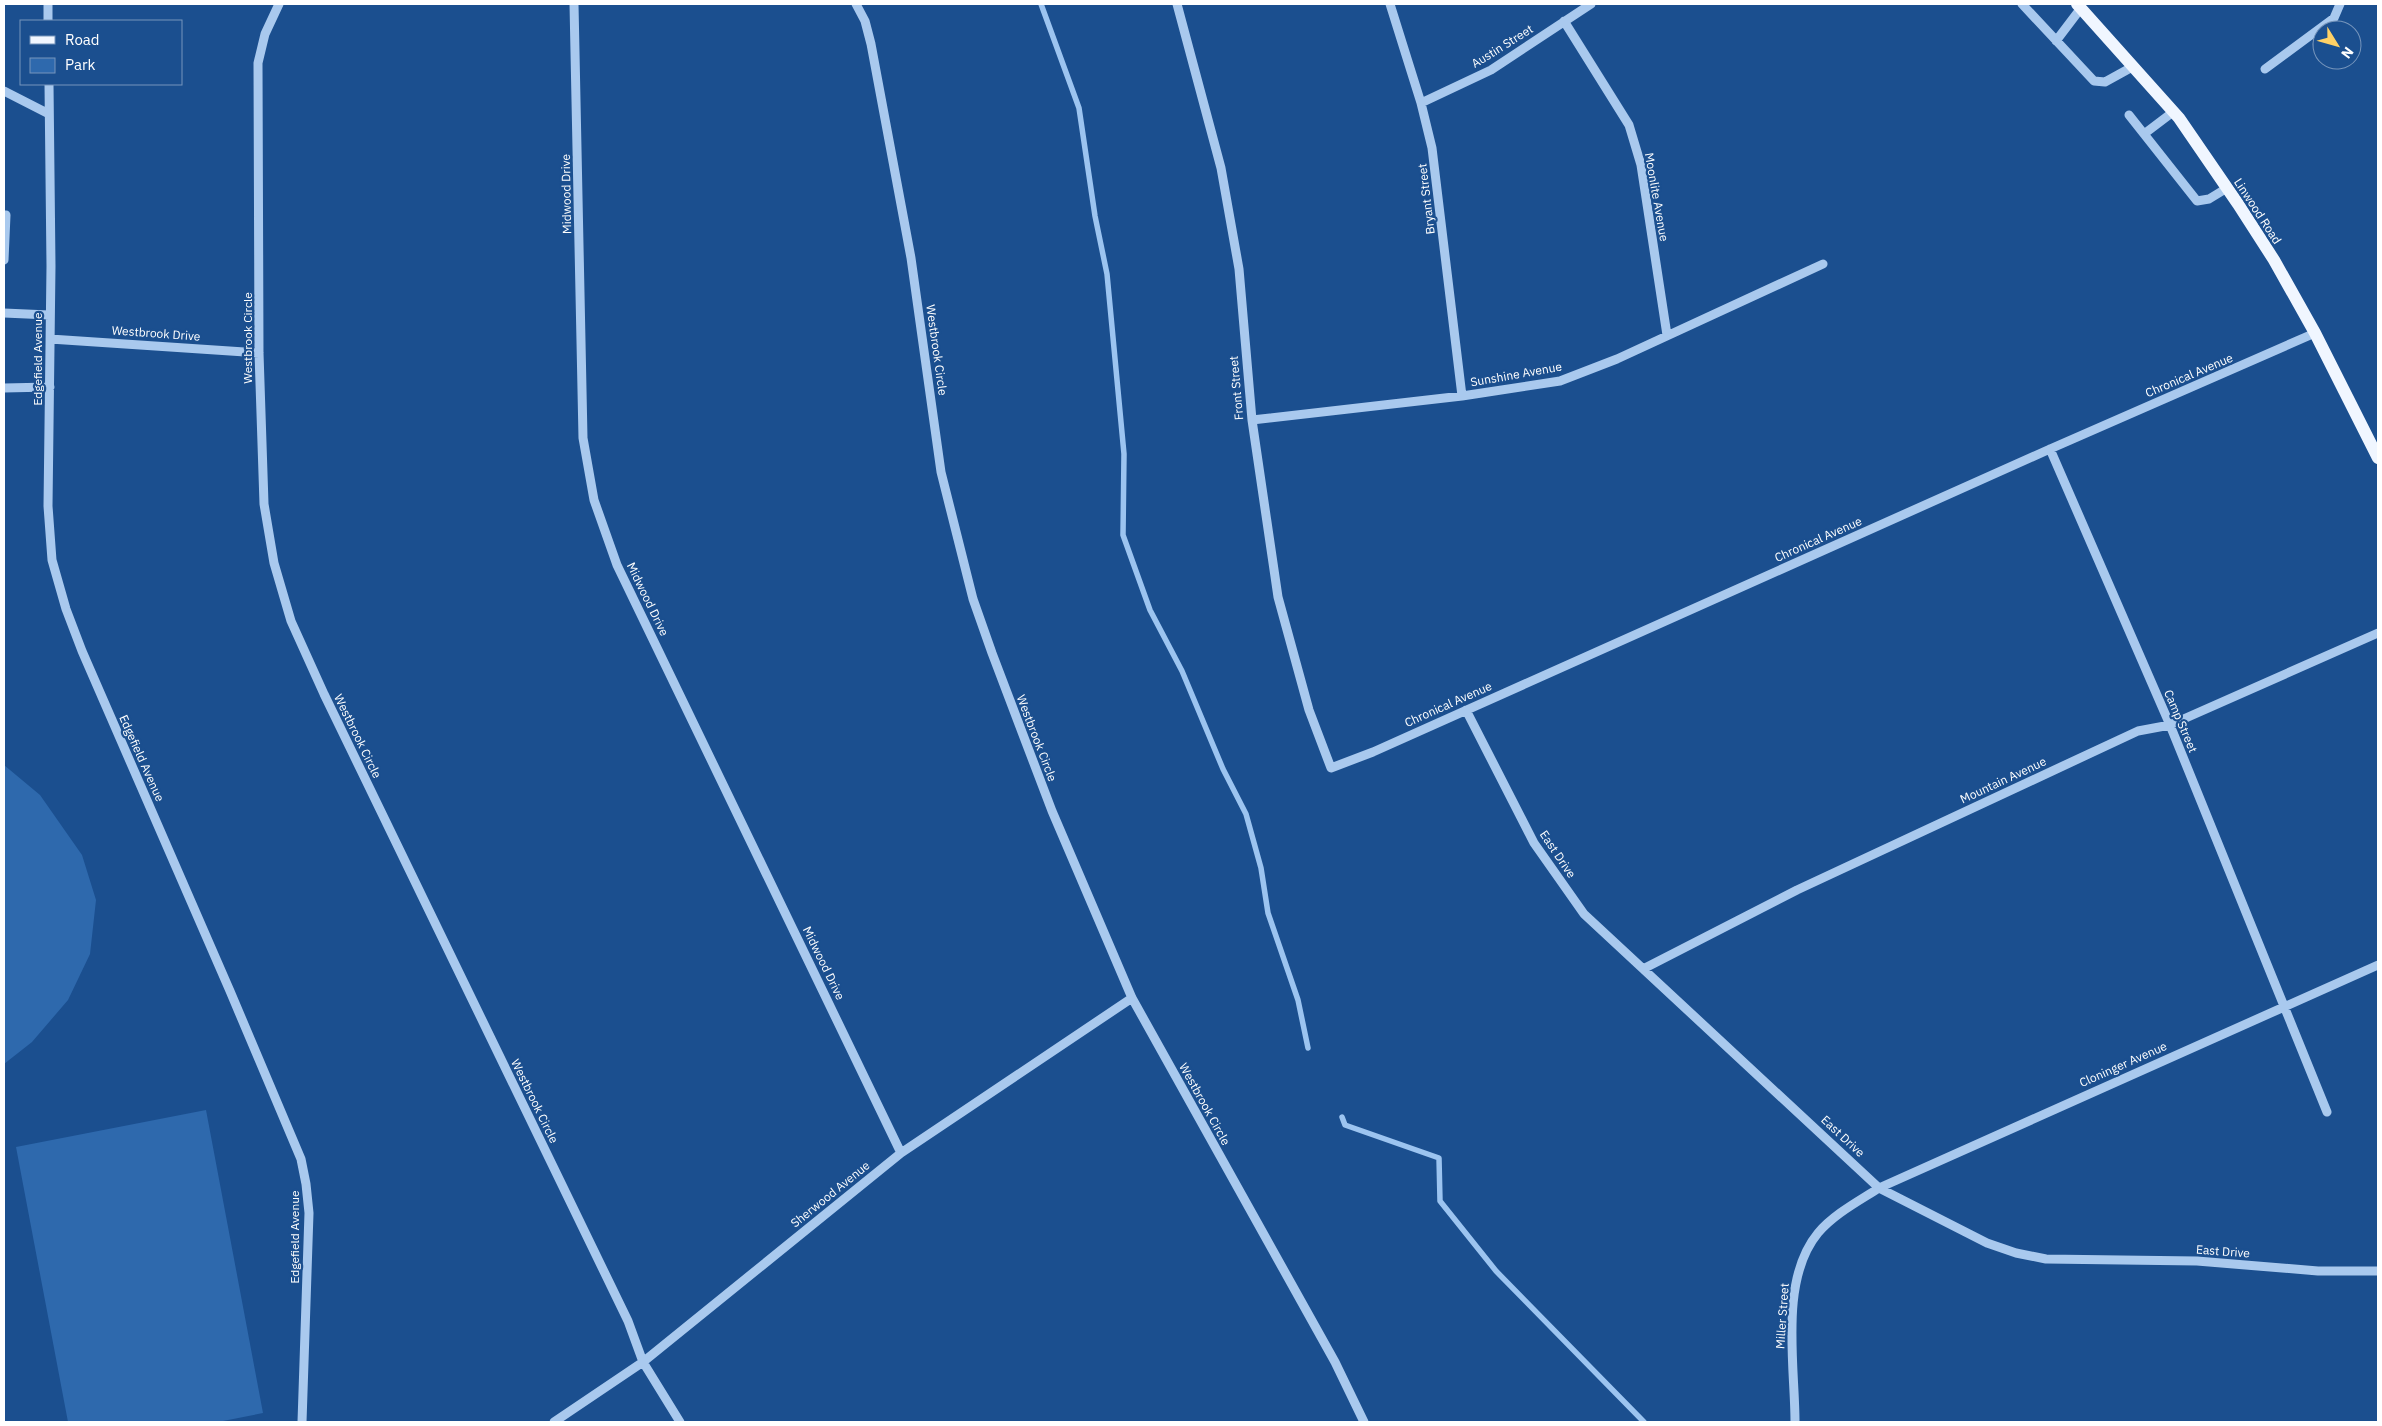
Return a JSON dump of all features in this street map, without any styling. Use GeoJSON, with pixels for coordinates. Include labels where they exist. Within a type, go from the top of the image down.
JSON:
{"type":"FeatureCollection","features":[{"type":"Feature","properties":{"kind":"main road","name":"Linwood Road"},"geometry":{"type":"LineString","coordinates":[[2079,6],[2173,112],[2227,188],[2274,260],[2315,333],[2378,458]]}},
{"type":"Feature","properties":{"kind":"street"},"geometry":{"type":"LineString","coordinates":[[48,4],[48,20]]}},
{"type":"Feature","properties":{"kind":"street","name":"Westbrook Circle"},"geometry":{"type":"LineString","coordinates":[[279,4],[265,34],[258,63],[259,353],[264,504],[274,563],[291,621],[328,703],[628,1321],[643,1362],[680,1422]]}},
{"type":"Feature","properties":{"kind":"street","name":"Midwood Drive"},"geometry":{"type":"LineString","coordinates":[[574,4],[583,438],[594,500],[618,565],[902,1153]]}},
{"type":"Feature","properties":{"kind":"street","name":"Westbrook Circle"},"geometry":{"type":"LineString","coordinates":[[856,4],[864,21],[871,44],[912,258],[942,472],[973,599],[992,653],[1052,811],[1132,998],[1335,1362],[1364,1422]]}},
{"type":"Feature","properties":{"kind":"street","name":"Front Street"},"geometry":{"type":"LineString","coordinates":[[1177,4],[1221,168],[1239,269],[1252,420],[1278,597],[1309,710],[1332,768]]}},
{"type":"Feature","properties":{"kind":"street","name":"Bryant Street"},"geometry":{"type":"LineString","coordinates":[[1390,4],[1421,103],[1432,148],[1462,396]]}},
{"type":"Feature","properties":{"kind":"street","name":"Austin Street"},"geometry":{"type":"LineString","coordinates":[[1421,103],[1491,70],[1591,4]]}},
{"type":"Feature","properties":{"kind":"street"},"geometry":{"type":"LineString","coordinates":[[2021,4],[2094,81],[2105,82],[2134,66]]}},
{"type":"Feature","properties":{"kind":"street"},"geometry":{"type":"LineString","coordinates":[[2266,69],[2334,18],[2340,4]]}},
{"type":"Feature","properties":{"kind":"street"},"geometry":{"type":"LineString","coordinates":[[2056,41],[2065,32],[2079,6]]}},
{"type":"Feature","properties":{"kind":"street","name":"Moonlite Avenue"},"geometry":{"type":"LineString","coordinates":[[1564,22],[1629,125],[1641,165],[1667,335]]}},
{"type":"Feature","properties":{"kind":"street","name":"Edgefield Avenue"},"geometry":{"type":"LineString","coordinates":[[49,85],[51,266],[48,506],[52,560],[66,609],[301,1159],[309,1213],[302,1422]]}},
{"type":"Feature","properties":{"kind":"street"},"geometry":{"type":"LineString","coordinates":[[4,91],[49,114]]}},
{"type":"Feature","properties":{"kind":"street"},"geometry":{"type":"LineString","coordinates":[[2144,134],[2173,112]]}},
{"type":"Feature","properties":{"kind":"street"},"geometry":{"type":"LineString","coordinates":[[2130,115],[2197,201],[2209,198],[2227,188]]}},
{"type":"Feature","properties":{"kind":"street"},"geometry":{"type":"LineString","coordinates":[[4,216],[6,216],[4,260]]}},
{"type":"Feature","properties":{"kind":"street","name":"Sunshine Avenue"},"geometry":{"type":"LineString","coordinates":[[1252,420],[1462,396],[1560,381],[1610,362],[1823,264]]}},
{"type":"Feature","properties":{"kind":"street"},"geometry":{"type":"LineString","coordinates":[[4,313],[49,316]]}},
{"type":"Feature","properties":{"kind":"street","name":"Chronical Avenue"},"geometry":{"type":"LineString","coordinates":[[1332,768],[1373,752],[2050,449],[2315,333]]}},
{"type":"Feature","properties":{"kind":"street","name":"Westbrook Drive"},"geometry":{"type":"LineString","coordinates":[[50,339],[259,353]]}},
{"type":"Feature","properties":{"kind":"street"},"geometry":{"type":"LineString","coordinates":[[4,388],[50,387]]}},
{"type":"Feature","properties":{"kind":"street","name":"Camp Street"},"geometry":{"type":"LineString","coordinates":[[2050,449],[2170,725],[2327,1112]]}},
{"type":"Feature","properties":{"kind":"street","name":"Mountain Avenue"},"geometry":{"type":"LineString","coordinates":[[1645,968],[1797,890],[2129,735],[2138,731],[2170,725],[2378,633]]}},
{"type":"Feature","properties":{"kind":"street","name":"East Drive"},"geometry":{"type":"LineString","coordinates":[[1466,710],[1534,843],[1584,914],[1645,968],[1880,1188],[1987,1243],[2016,1253],[2046,1259],[2197,1261],[2318,1271],[2378,1271]]}},
{"type":"Feature","properties":{"kind":"street","name":"Cloninger Avenue"},"geometry":{"type":"LineString","coordinates":[[1880,1188],[2378,965]]}},
{"type":"Feature","properties":{"kind":"street","name":"Sherwood Avenue"},"geometry":{"type":"LineString","coordinates":[[554,1422],[643,1362],[902,1153],[1132,998]]}},
{"type":"Feature","properties":{"kind":"street","name":"Miller Street"},"geometry":{"type":"LineString","coordinates":[[1795,1422],[1793,1319],[1796,1284],[1802,1258],[1818,1232],[1844,1211],[1880,1188]]}},
{"type":"Feature","properties":{"kind":"green space"},"geometry":{"type":"Polygon","coordinates":[[[4,765],[40,795],[82,855],[96,900],[90,954],[68,1000],[32,1042],[4,1064],[4,765]]]}},
{"type":"Feature","properties":{"kind":"green space"},"geometry":{"type":"Polygon","coordinates":[[[206,1110],[263,1413],[218,1422],[68,1422],[16,1147],[206,1110]]]}},
{"type":"Feature","properties":{"kind":"waterway"},"geometry":{"type":"LineString","coordinates":[[1041,4],[1079,108],[1095,216],[1107,274],[1124,454],[1123,535],[1150,610],[1182,671],[1223,769],[1246,814],[1261,868],[1268,913],[1298,1000],[1308,1048]]}},
{"type":"Feature","properties":{"kind":"waterway"},"geometry":{"type":"LineString","coordinates":[[1342,1117],[1345,1125],[1439,1158],[1440,1201],[1496,1271],[1644,1422]]}}]}
